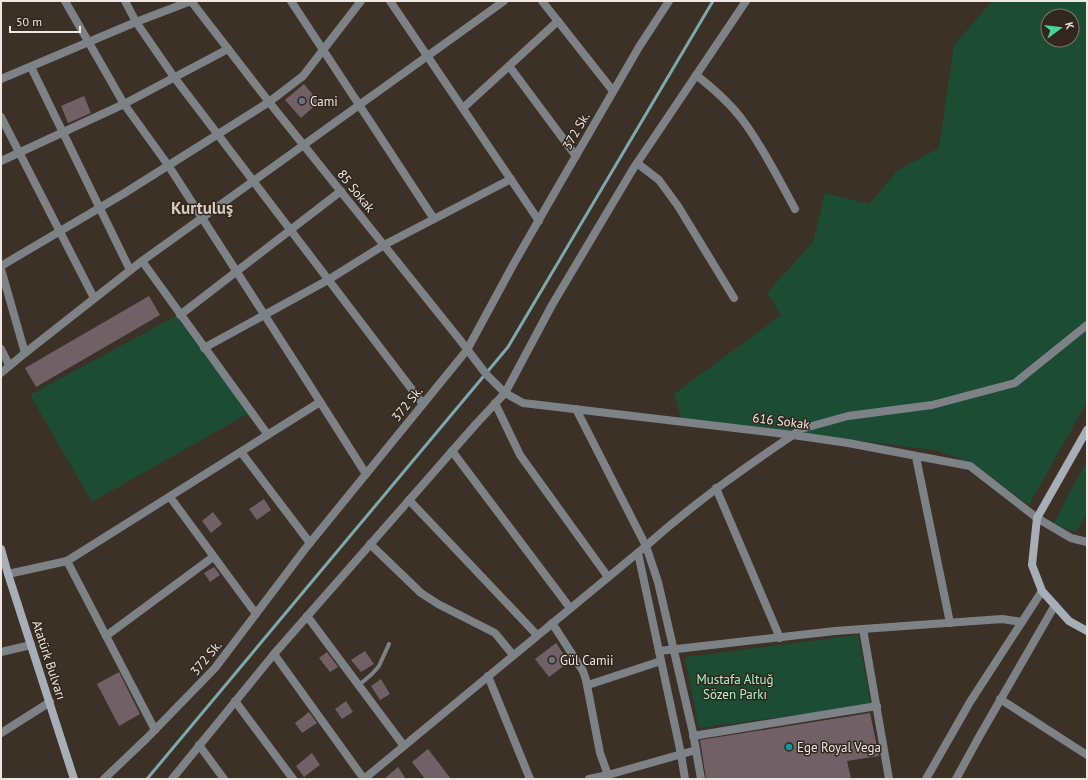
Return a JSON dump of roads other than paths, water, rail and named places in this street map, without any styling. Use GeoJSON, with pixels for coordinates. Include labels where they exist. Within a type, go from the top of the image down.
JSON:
{"type":"FeatureCollection","features":[{"type":"Feature","properties":{"kind":"main road"},"geometry":{"type":"LineString","coordinates":[[1087,430],[1037,518],[1032,565],[1042,591],[1069,620],[1087,631]]}},
{"type":"Feature","properties":{"kind":"main road","name":"Atatürk Bulvarı"},"geometry":{"type":"LineString","coordinates":[[1,549],[2,560],[8,574],[74,779]]}},
{"type":"Feature","properties":{"kind":"street"},"geometry":{"type":"LineString","coordinates":[[65,1],[124,104],[168,165],[366,474]]}},
{"type":"Feature","properties":{"kind":"street"},"geometry":{"type":"LineString","coordinates":[[125,1],[136,22],[174,77],[423,404]]}},
{"type":"Feature","properties":{"kind":"street"},"geometry":{"type":"LineString","coordinates":[[1,80],[136,22],[191,1]]}},
{"type":"Feature","properties":{"kind":"street","name":"85 Sokak"},"geometry":{"type":"LineString","coordinates":[[191,1],[268,102],[341,191],[486,374],[504,393]]}},
{"type":"Feature","properties":{"kind":"street"},"geometry":{"type":"LineString","coordinates":[[291,1],[434,219]]}},
{"type":"Feature","properties":{"kind":"street"},"geometry":{"type":"LineString","coordinates":[[25,353],[1,268],[100,208],[268,102],[303,76],[361,1]]}},
{"type":"Feature","properties":{"kind":"street"},"geometry":{"type":"LineString","coordinates":[[390,1],[539,220]]}},
{"type":"Feature","properties":{"kind":"street"},"geometry":{"type":"LineString","coordinates":[[1,373],[9,365],[142,261],[504,1]]}},
{"type":"Feature","properties":{"kind":"street"},"geometry":{"type":"LineString","coordinates":[[542,1],[613,91]]}},
{"type":"Feature","properties":{"kind":"street","name":"372 Sk."},"geometry":{"type":"LineString","coordinates":[[104,779],[155,730],[215,668],[310,543],[468,350],[539,220],[613,91],[669,1]]}},
{"type":"Feature","properties":{"kind":"street"},"geometry":{"type":"LineString","coordinates":[[172,779],[306,616],[504,393],[552,305],[637,163],[746,1]]}},
{"type":"Feature","properties":{"kind":"street"},"geometry":{"type":"LineString","coordinates":[[462,108],[558,22]]}},
{"type":"Feature","properties":{"kind":"street"},"geometry":{"type":"LineString","coordinates":[[1,161],[124,104],[228,49]]}},
{"type":"Feature","properties":{"kind":"street"},"geometry":{"type":"LineString","coordinates":[[509,66],[576,156]]}},
{"type":"Feature","properties":{"kind":"street"},"geometry":{"type":"LineString","coordinates":[[31,67],[130,270]]}},
{"type":"Feature","properties":{"kind":"street"},"geometry":{"type":"LineString","coordinates":[[696,75],[722,96],[744,121],[760,146],[795,209]]}},
{"type":"Feature","properties":{"kind":"street"},"geometry":{"type":"LineString","coordinates":[[1,117],[94,298]]}},
{"type":"Feature","properties":{"kind":"street"},"geometry":{"type":"LineString","coordinates":[[637,163],[659,180],[678,206],[734,298]]}},
{"type":"Feature","properties":{"kind":"street"},"geometry":{"type":"LineString","coordinates":[[204,348],[328,280],[384,245],[511,179]]}},
{"type":"Feature","properties":{"kind":"street"},"geometry":{"type":"LineString","coordinates":[[180,315],[341,191]]}},
{"type":"Feature","properties":{"kind":"street"},"geometry":{"type":"LineString","coordinates":[[142,261],[268,435]]}},
{"type":"Feature","properties":{"kind":"street"},"geometry":{"type":"LineString","coordinates":[[274,654],[364,779],[716,488],[801,429],[848,416],[932,405],[1015,383],[1087,325]]}},
{"type":"Feature","properties":{"kind":"street"},"geometry":{"type":"LineString","coordinates":[[1,349],[9,365]]}},
{"type":"Feature","properties":{"kind":"street","name":"616 Sokak"},"geometry":{"type":"LineString","coordinates":[[504,393],[524,403],[792,435],[848,443],[970,466],[1037,518],[1071,538],[1087,542]]}},
{"type":"Feature","properties":{"kind":"street"},"geometry":{"type":"LineString","coordinates":[[8,574],[67,562],[320,402]]}},
{"type":"Feature","properties":{"kind":"street"},"geometry":{"type":"LineString","coordinates":[[495,403],[520,455],[608,577]]}},
{"type":"Feature","properties":{"kind":"street"},"geometry":{"type":"LineString","coordinates":[[576,409],[646,546],[658,582],[674,649],[701,779]]}},
{"type":"Feature","properties":{"kind":"street"},"geometry":{"type":"LineString","coordinates":[[452,451],[570,608]]}},
{"type":"Feature","properties":{"kind":"street"},"geometry":{"type":"LineString","coordinates":[[241,452],[310,543]]}},
{"type":"Feature","properties":{"kind":"street"},"geometry":{"type":"LineString","coordinates":[[916,457],[950,623]]}},
{"type":"Feature","properties":{"kind":"street"},"geometry":{"type":"LineString","coordinates":[[716,488],[780,638]]}},
{"type":"Feature","properties":{"kind":"street"},"geometry":{"type":"LineString","coordinates":[[170,497],[256,614]]}},
{"type":"Feature","properties":{"kind":"street"},"geometry":{"type":"LineString","coordinates":[[409,500],[537,635]]}},
{"type":"Feature","properties":{"kind":"street"},"geometry":{"type":"LineString","coordinates":[[370,544],[421,594],[495,633],[513,655]]}},
{"type":"Feature","properties":{"kind":"street"},"geometry":{"type":"LineString","coordinates":[[638,553],[685,779]]}},
{"type":"Feature","properties":{"kind":"street"},"geometry":{"type":"LineString","coordinates":[[106,636],[214,557]]}},
{"type":"Feature","properties":{"kind":"street"},"geometry":{"type":"LineString","coordinates":[[67,562],[155,730]]}},
{"type":"Feature","properties":{"kind":"street"},"geometry":{"type":"LineString","coordinates":[[926,779],[970,702],[1042,591]]}},
{"type":"Feature","properties":{"kind":"street"},"geometry":{"type":"LineString","coordinates":[[956,779],[1000,699],[1055,605]]}},
{"type":"Feature","properties":{"kind":"street"},"geometry":{"type":"LineString","coordinates":[[306,616],[404,746]]}},
{"type":"Feature","properties":{"kind":"street"},"geometry":{"type":"LineString","coordinates":[[659,651],[835,631],[1002,619],[1022,622]]}},
{"type":"Feature","properties":{"kind":"street"},"geometry":{"type":"LineString","coordinates":[[552,623],[583,671],[587,683],[600,753],[608,775]]}},
{"type":"Feature","properties":{"kind":"street"},"geometry":{"type":"LineString","coordinates":[[863,629],[889,779]]}},
{"type":"Feature","properties":{"kind":"street"},"geometry":{"type":"LineString","coordinates":[[1,652],[31,645]]}},
{"type":"Feature","properties":{"kind":"street"},"geometry":{"type":"LineString","coordinates":[[587,683],[661,661]]}},
{"type":"Feature","properties":{"kind":"street"},"geometry":{"type":"LineString","coordinates":[[488,676],[530,779]]}},
{"type":"Feature","properties":{"kind":"street"},"geometry":{"type":"LineString","coordinates":[[1000,699],[1087,755]]}},
{"type":"Feature","properties":{"kind":"street"},"geometry":{"type":"LineString","coordinates":[[235,701],[293,779]]}},
{"type":"Feature","properties":{"kind":"street"},"geometry":{"type":"LineString","coordinates":[[1,733],[50,702]]}},
{"type":"Feature","properties":{"kind":"street"},"geometry":{"type":"LineString","coordinates":[[693,736],[877,706]]}},
{"type":"Feature","properties":{"kind":"street"},"geometry":{"type":"LineString","coordinates":[[199,745],[224,779]]}},
{"type":"Feature","properties":{"kind":"street"},"geometry":{"type":"LineString","coordinates":[[589,779],[696,750]]}},
{"type":"Feature","properties":{"kind":"lane"},"geometry":{"type":"LineString","coordinates":[[359,686],[380,666],[389,644]]}},
{"type":"Feature","properties":{"kind":"waterway"},"geometry":{"type":"LineString","coordinates":[[147,779],[508,347],[713,1]]}},
{"type":"Feature","properties":{"kind":"place","name":"Cami"},"geometry":{"type":"Point","coordinates":[302,101]}},
{"type":"Feature","properties":{"kind":"place","name":"Gül Camii"},"geometry":{"type":"Point","coordinates":[552,660]}},
{"type":"Feature","properties":{"kind":"place","name":"Ege Royal Vega"},"geometry":{"type":"Point","coordinates":[789,747]}},
{"type":"Feature","properties":{"kind":"district","name":"Kurtuluş"},"geometry":{"type":"Point","coordinates":[202,208]}},
{"type":"Feature","properties":{"kind":"park label","name":"Mustafa Altuğ Sözen Parkı"},"geometry":{"type":"Point","coordinates":[735,686]}}]}
